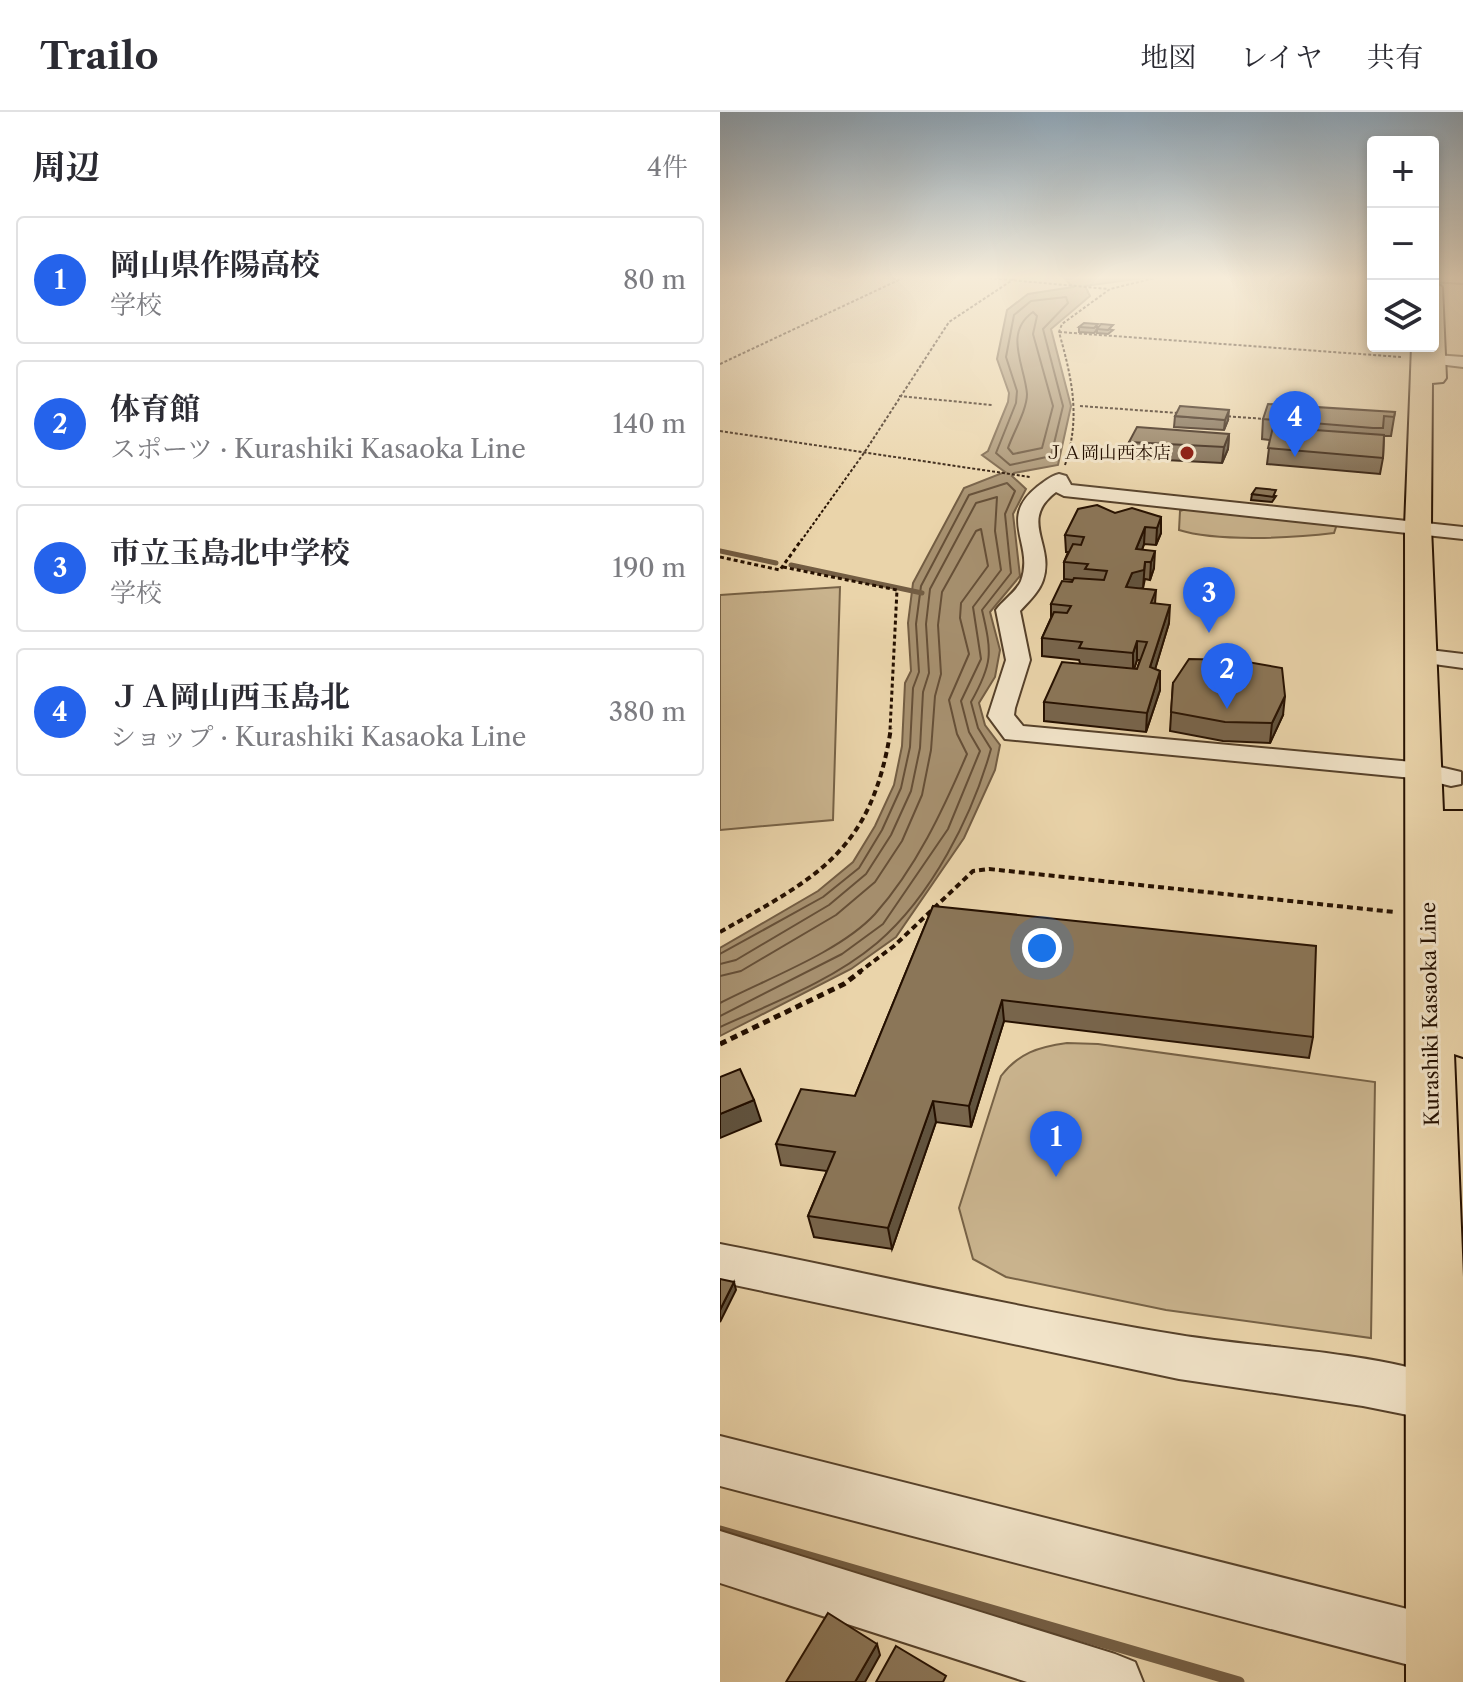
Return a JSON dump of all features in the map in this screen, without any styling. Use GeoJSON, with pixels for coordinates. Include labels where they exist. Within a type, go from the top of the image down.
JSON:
{"type":"FeatureCollection","features":[{"type":"Feature","properties":{"kind":"main road","name":"Kurashiki Kasaoka Line"},"geometry":{"type":"LineString","coordinates":[[1435,357],[1443,659],[1437,774],[1463,1039]]}},
{"type":"Feature","properties":{"kind":"main road","name":"Kurashiki Kasaoka Line"},"geometry":{"type":"LineString","coordinates":[[1450,919],[1438,1398],[1450,1660]]}},
{"type":"Feature","properties":{"kind":"street"},"geometry":{"type":"LineString","coordinates":[[1437,774],[1015,733],[1001,716],[1001,699],[1018,663],[1019,647],[1007,622],[1008,610],[1030,585],[1033,574],[1033,557],[1026,528],[1028,507],[1037,494],[1059,480],[1064,490],[1440,530]]}},
{"type":"Feature","properties":{"kind":"street"},"geometry":{"type":"LineString","coordinates":[[720,1263],[1179,1357],[1363,1383],[1438,1398]]}},
{"type":"Feature","properties":{"kind":"street"},"geometry":{"type":"LineString","coordinates":[[720,1461],[1450,1660]]}},
{"type":"Feature","properties":{"kind":"street"},"geometry":{"type":"LineString","coordinates":[[720,1557],[1115,1682]]}},
{"type":"Feature","properties":{"kind":"path"},"geometry":{"type":"LineString","coordinates":[[720,364],[749,350]]}},
{"type":"Feature","properties":{"kind":"path"},"geometry":{"type":"LineString","coordinates":[[720,557],[780,570],[864,453],[930,350]]}},
{"type":"Feature","properties":{"kind":"path"},"geometry":{"type":"LineString","coordinates":[[1059,480],[1074,441],[1078,405],[1064,350]]}},
{"type":"Feature","properties":{"kind":"path"},"geometry":{"type":"LineString","coordinates":[[1334,350],[1435,357]]}},
{"type":"Feature","properties":{"kind":"path"},"geometry":{"type":"LineString","coordinates":[[899,396],[992,405]]}},
{"type":"Feature","properties":{"kind":"path"},"geometry":{"type":"LineString","coordinates":[[1078,405],[1187,413]]}},
{"type":"Feature","properties":{"kind":"path"},"geometry":{"type":"LineString","coordinates":[[1218,415],[1280,420]]}},
{"type":"Feature","properties":{"kind":"path"},"geometry":{"type":"LineString","coordinates":[[720,431],[1014,475]]}},
{"type":"Feature","properties":{"kind":"path"},"geometry":{"type":"LineString","coordinates":[[720,932],[801,887],[839,854],[864,818],[883,774],[893,732],[897,590],[783,567]]}},
{"type":"Feature","properties":{"kind":"path"},"geometry":{"type":"LineString","coordinates":[[720,1044],[844,984],[894,946],[973,871],[989,869],[1450,919]]}},
{"type":"Feature","properties":{"kind":"shaded area"},"geometry":{"type":"Polygon","coordinates":[[[1191,507],[1331,522],[1336,527],[1334,533],[1278,537],[1234,538],[1195,534],[1179,530],[1180,511],[1191,507]]]}},
{"type":"Feature","properties":{"kind":"shaded area"},"geometry":{"type":"Polygon","coordinates":[[[840,587],[833,820],[720,830],[720,595],[840,587]]]}},
{"type":"Feature","properties":{"kind":"shaded area"},"geometry":{"type":"Polygon","coordinates":[[[1067,1043],[1098,1044],[1375,1082],[1371,1338],[1166,1310],[1006,1277],[973,1259],[959,1208],[1001,1076],[1030,1052],[1067,1043]]]}},
{"type":"Feature","properties":{"kind":"water"},"geometry":{"type":"Polygon","coordinates":[[[999,350],[1057,350],[1071,406],[1058,465],[1014,473],[1012,476],[1026,489],[1013,514],[1020,576],[990,612],[1000,650],[995,677],[979,703],[985,725],[1000,745],[995,770],[964,838],[896,937],[851,969],[720,1036],[720,948],[818,891],[853,862],[875,826],[894,785],[902,746],[905,683],[911,671],[908,623],[913,583],[964,488],[1005,472],[982,455],[988,451],[1008,402],[1009,393],[997,359],[999,350]]]}},
{"type":"Feature","properties":{"kind":"building"},"geometry":{"type":"Polygon","coordinates":[[[1268,404],[1395,412],[1394,417],[1384,416],[1383,428],[1373,428],[1263,419],[1268,404]]]}},
{"type":"Feature","properties":{"kind":"building"},"geometry":{"type":"Polygon","coordinates":[[[1180,406],[1229,410],[1225,420],[1175,416],[1180,406]]]}},
{"type":"Feature","properties":{"kind":"building"},"geometry":{"type":"Polygon","coordinates":[[[1137,427],[1229,434],[1224,447],[1129,442],[1137,427]]]}},
{"type":"Feature","properties":{"kind":"building"},"geometry":{"type":"Polygon","coordinates":[[[1273,427],[1384,435],[1383,458],[1268,448],[1273,427]]]}},
{"type":"Feature","properties":{"kind":"building"},"geometry":{"type":"Polygon","coordinates":[[[1256,488],[1276,490],[1273,497],[1252,494],[1256,488]]]}},
{"type":"Feature","properties":{"kind":"building"},"geometry":{"type":"Polygon","coordinates":[[[1097,505],[1115,513],[1132,508],[1161,517],[1157,528],[1145,527],[1136,549],[1155,551],[1151,562],[1145,562],[1144,570],[1132,573],[1126,587],[1156,590],[1151,603],[1170,605],[1150,667],[1160,671],[1147,713],[1044,702],[1062,662],[1137,669],[1147,642],[1137,641],[1133,653],[1079,648],[1082,642],[1042,638],[1054,612],[1067,613],[1071,606],[1051,604],[1062,581],[1072,582],[1074,578],[1104,580],[1107,571],[1085,569],[1088,564],[1064,562],[1073,544],[1081,545],[1084,537],[1065,535],[1078,509],[1097,505]]]}},
{"type":"Feature","properties":{"kind":"building"},"geometry":{"type":"Polygon","coordinates":[[[1189,659],[1236,660],[1282,668],[1285,696],[1272,723],[1225,722],[1171,712],[1173,683],[1189,659]]]}},
{"type":"Feature","properties":{"kind":"building"},"geometry":{"type":"Polygon","coordinates":[[[933,906],[1316,946],[1313,1037],[1002,1000],[969,1106],[933,1101],[888,1228],[808,1216],[835,1152],[776,1144],[801,1089],[855,1096],[933,906]]]}},
{"type":"Feature","properties":{"kind":"building"},"geometry":{"type":"Polygon","coordinates":[[[740,1069],[754,1100],[720,1114],[720,1077],[740,1069]]]}},
{"type":"Feature","properties":{"kind":"building"},"geometry":{"type":"Polygon","coordinates":[[[720,1279],[734,1282],[720,1310],[720,1279]]]}},
{"type":"Feature","properties":{"kind":"building"},"geometry":{"type":"Polygon","coordinates":[[[828,1613],[877,1644],[855,1682],[786,1682],[828,1613]]]}},
{"type":"Feature","properties":{"kind":"building"},"geometry":{"type":"Polygon","coordinates":[[[896,1646],[946,1676],[943,1682],[876,1682],[896,1646]]]}},
{"type":"Feature","properties":{"kind":"waterway"},"geometry":{"type":"LineString","coordinates":[[720,551],[776,563]]}},
{"type":"Feature","properties":{"kind":"waterway"},"geometry":{"type":"LineString","coordinates":[[791,565],[922,593]]}},
{"type":"Feature","properties":{"kind":"waterway"},"geometry":{"type":"LineString","coordinates":[[720,1531],[1239,1682]]}},
{"type":"Feature","properties":{"kind":"place","name":"ＪＡ岡山西本店"},"geometry":{"type":"Point","coordinates":[1187,453]}},
{"type":"Feature","properties":{"kind":"place","name":"ＪＡ岡山西玉島北"},"geometry":{"type":"Point","coordinates":[1295,457]}},
{"type":"Feature","properties":{"kind":"place","name":"市立玉島北中学校"},"geometry":{"type":"Point","coordinates":[1209,633]}},
{"type":"Feature","properties":{"kind":"place","name":"体育館"},"geometry":{"type":"Point","coordinates":[1227,709]}},
{"type":"Feature","properties":{"kind":"place","name":"岡山県作陽高校"},"geometry":{"type":"Point","coordinates":[1056,1177]}}]}
